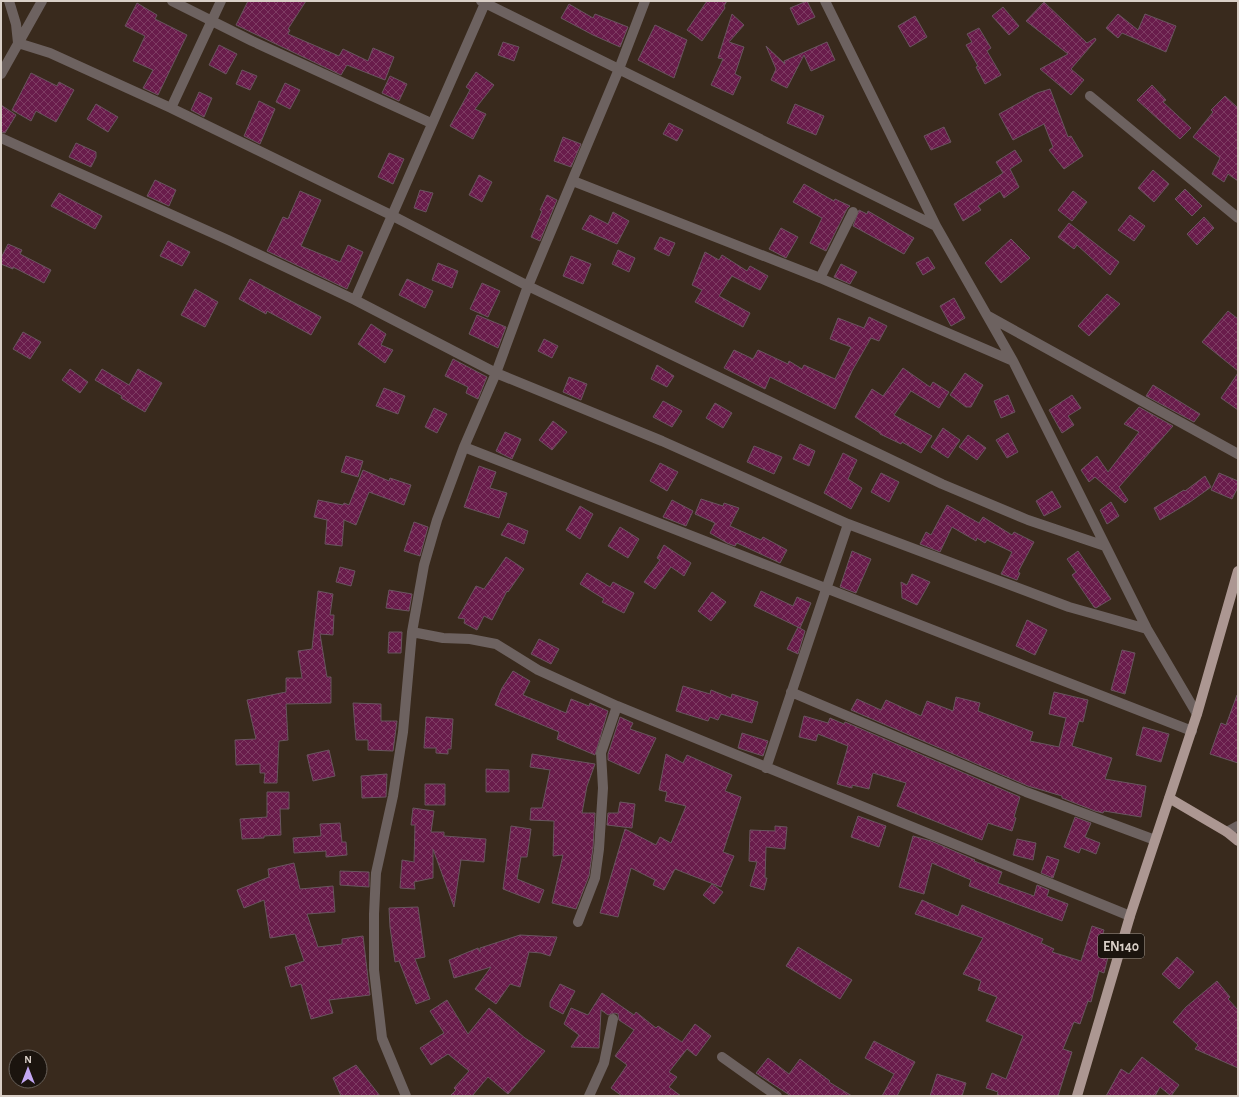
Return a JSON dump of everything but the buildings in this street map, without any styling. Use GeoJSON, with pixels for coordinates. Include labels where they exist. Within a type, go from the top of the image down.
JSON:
{"type":"FeatureCollection","features":[{"type":"Feature","properties":{"kind":"main road","name":"EN140"},"geometry":{"type":"LineString","coordinates":[[1077,1096],[1130,916],[1192,731],[1238,571]]}},
{"type":"Feature","properties":{"kind":"main road"},"geometry":{"type":"LineString","coordinates":[[1169,798],[1227,832],[1238,841]]}},
{"type":"Feature","properties":{"kind":"street"},"geometry":{"type":"LineString","coordinates":[[9,1],[16,24],[18,43]]}},
{"type":"Feature","properties":{"kind":"street"},"geometry":{"type":"LineString","coordinates":[[1,74],[42,1]]}},
{"type":"Feature","properties":{"kind":"street"},"geometry":{"type":"LineString","coordinates":[[172,1],[431,123]]}},
{"type":"Feature","properties":{"kind":"street"},"geometry":{"type":"LineString","coordinates":[[171,108],[221,1]]}},
{"type":"Feature","properties":{"kind":"street"},"geometry":{"type":"LineString","coordinates":[[406,1096],[382,1038],[374,970],[374,922],[376,873],[393,796],[403,732],[412,632],[424,565],[437,520],[464,447],[496,374],[528,286],[620,69],[645,1]]}},
{"type":"Feature","properties":{"kind":"street"},"geometry":{"type":"LineString","coordinates":[[825,1],[936,226],[1013,362],[1147,629],[1197,714]]}},
{"type":"Feature","properties":{"kind":"street"},"geometry":{"type":"LineString","coordinates":[[355,300],[484,2],[936,226]]}},
{"type":"Feature","properties":{"kind":"street"},"geometry":{"type":"LineString","coordinates":[[18,43],[50,53],[171,108],[391,215],[528,286],[942,484],[1028,520],[1105,546]]}},
{"type":"Feature","properties":{"kind":"street"},"geometry":{"type":"LineString","coordinates":[[1090,96],[1238,218]]}},
{"type":"Feature","properties":{"kind":"street"},"geometry":{"type":"LineString","coordinates":[[1,138],[228,240],[355,300],[496,374],[662,441],[848,524],[1069,607],[1147,629]]}},
{"type":"Feature","properties":{"kind":"street"},"geometry":{"type":"LineString","coordinates":[[573,181],[820,278],[1013,362]]}},
{"type":"Feature","properties":{"kind":"street"},"geometry":{"type":"LineString","coordinates":[[820,278],[852,212]]}},
{"type":"Feature","properties":{"kind":"street"},"geometry":{"type":"LineString","coordinates":[[988,316],[1238,454]]}},
{"type":"Feature","properties":{"kind":"street"},"geometry":{"type":"LineString","coordinates":[[464,447],[1192,731]]}},
{"type":"Feature","properties":{"kind":"street"},"geometry":{"type":"LineString","coordinates":[[766,768],[848,524]]}},
{"type":"Feature","properties":{"kind":"street"},"geometry":{"type":"LineString","coordinates":[[412,632],[443,638],[470,639],[496,644],[538,670],[617,706],[1130,916]]}},
{"type":"Feature","properties":{"kind":"street"},"geometry":{"type":"LineString","coordinates":[[791,692],[1026,792],[1155,840]]}},
{"type":"Feature","properties":{"kind":"street"},"geometry":{"type":"LineString","coordinates":[[578,922],[595,878],[600,849],[603,788],[601,753],[617,706]]}},
{"type":"Feature","properties":{"kind":"street"},"geometry":{"type":"LineString","coordinates":[[1227,832],[1238,826]]}},
{"type":"Feature","properties":{"kind":"street"},"geometry":{"type":"LineString","coordinates":[[589,1096],[604,1063],[613,1019]]}},
{"type":"Feature","properties":{"kind":"street"},"geometry":{"type":"LineString","coordinates":[[722,1057],[777,1096]]}}]}
